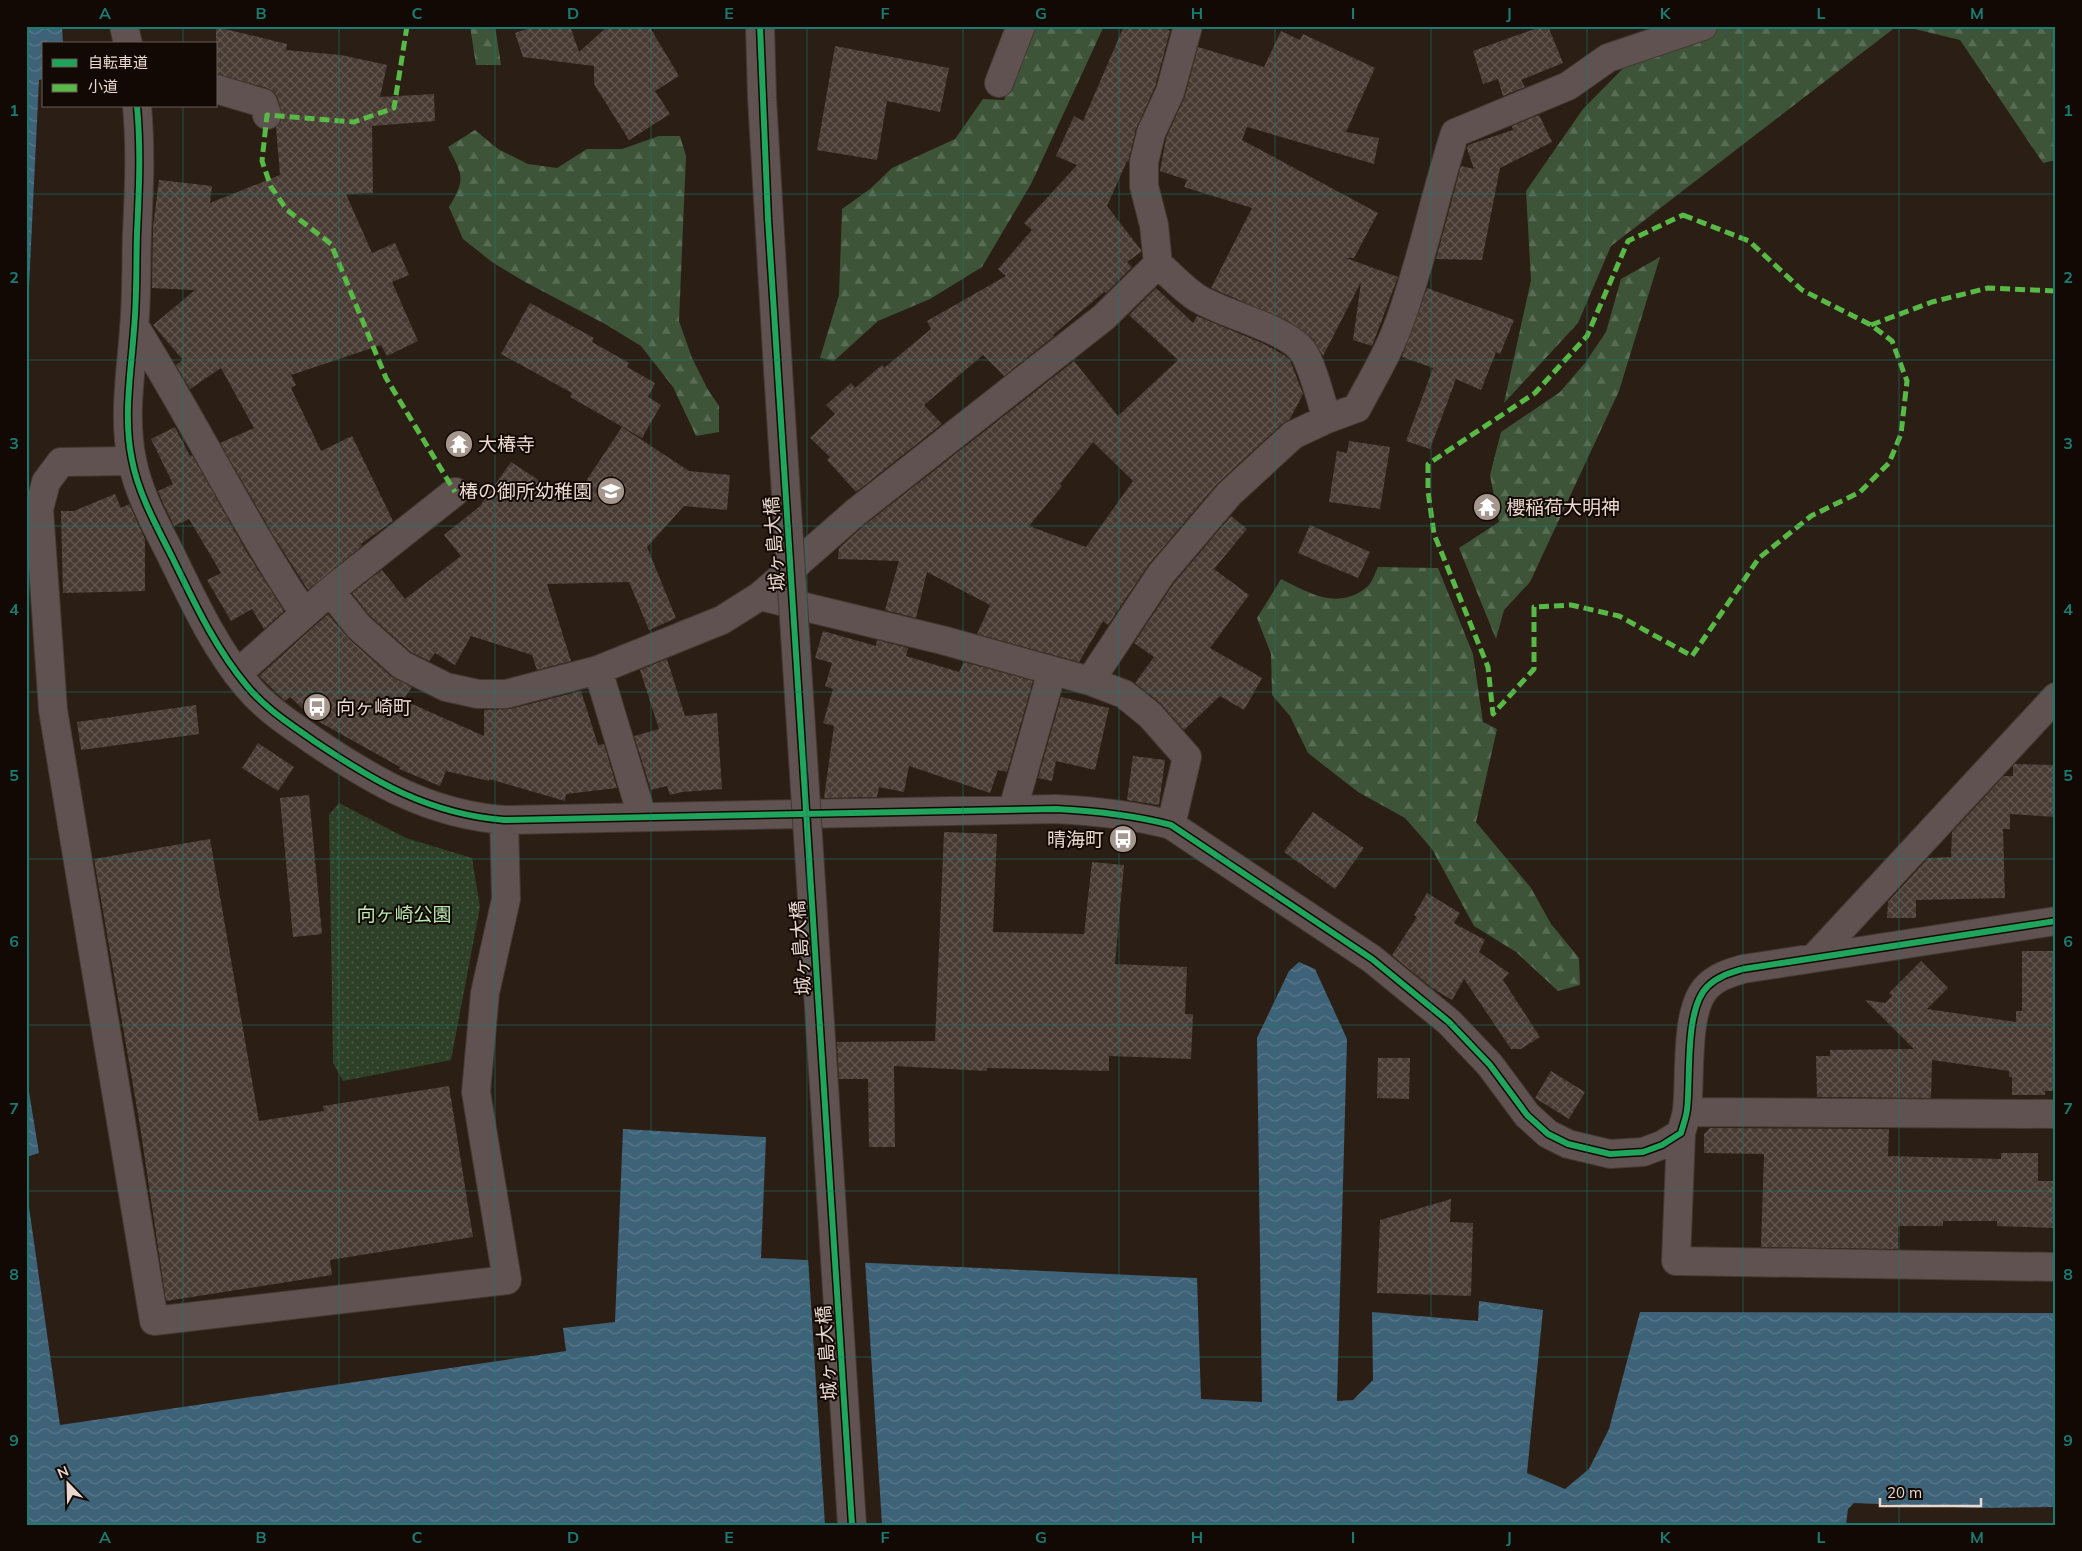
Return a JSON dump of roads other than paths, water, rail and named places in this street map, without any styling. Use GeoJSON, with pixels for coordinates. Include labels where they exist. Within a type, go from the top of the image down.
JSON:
{"type":"FeatureCollection","features":[{"type":"Feature","properties":{"kind":"street"},"geometry":{"type":"LineString","coordinates":[[124,26],[128,42]]}},
{"type":"Feature","properties":{"kind":"street","name":"城ヶ島大橋"},"geometry":{"type":"LineString","coordinates":[[760,26],[763,126],[852,1525]]}},
{"type":"Feature","properties":{"kind":"street"},"geometry":{"type":"LineString","coordinates":[[999,83],[1020,26]]}},
{"type":"Feature","properties":{"kind":"street"},"geometry":{"type":"LineString","coordinates":[[1188,26],[1170,92],[1151,133],[1144,162],[1144,186],[1154,225],[1158,264],[1198,298],[1234,316],[1270,329],[1302,350],[1308,362],[1327,419]]}},
{"type":"Feature","properties":{"kind":"street"},"geometry":{"type":"LineString","coordinates":[[1090,681],[1161,574],[1229,494],[1293,435],[1327,419],[1357,408],[1398,328],[1425,244],[1443,170],[1455,133],[1568,86],[1608,58],[1703,26]]}},
{"type":"Feature","properties":{"kind":"street"},"geometry":{"type":"LineString","coordinates":[[218,90],[264,103],[267,115]]}},
{"type":"Feature","properties":{"kind":"street"},"geometry":{"type":"LineString","coordinates":[[137,108],[140,165],[134,327],[129,382],[129,426],[132,461],[157,526],[197,608],[237,674],[249,689],[275,714],[385,786],[429,805],[476,817],[504,820],[1012,809],[1105,811],[1141,817],[1171,825],[1372,960],[1449,1022],[1490,1065],[1527,1115],[1548,1134],[1568,1144],[1610,1154],[1643,1152],[1662,1145],[1684,1122],[2056,1114]]}},
{"type":"Feature","properties":{"kind":"street"},"geometry":{"type":"LineString","coordinates":[[330,591],[359,627],[402,665],[446,687],[478,694],[506,694],[598,670],[722,620],[760,596],[856,512],[1104,317],[1158,264]]}},
{"type":"Feature","properties":{"kind":"street"},"geometry":{"type":"LineString","coordinates":[[134,327],[157,362],[272,567],[304,613]]}},
{"type":"Feature","properties":{"kind":"street"},"geometry":{"type":"LineString","coordinates":[[132,461],[61,462],[46,482],[39,509],[53,710],[154,1321],[506,1280],[476,1092],[485,993],[506,899],[504,820]]}},
{"type":"Feature","properties":{"kind":"street"},"geometry":{"type":"LineString","coordinates":[[237,674],[330,591],[455,492]]}},
{"type":"Feature","properties":{"kind":"street"},"geometry":{"type":"LineString","coordinates":[[760,596],[942,640],[1090,681],[1124,694],[1150,715],[1187,758],[1171,825]]}},
{"type":"Feature","properties":{"kind":"street"},"geometry":{"type":"LineString","coordinates":[[598,670],[642,816]]}},
{"type":"Feature","properties":{"kind":"street"},"geometry":{"type":"LineString","coordinates":[[1012,809],[1052,671]]}},
{"type":"Feature","properties":{"kind":"street"},"geometry":{"type":"LineString","coordinates":[[1814,958],[2056,697]]}},
{"type":"Feature","properties":{"kind":"street"},"geometry":{"type":"LineString","coordinates":[[2056,921],[1743,969],[1724,974],[1707,986],[1698,1000],[1693,1017],[1684,1122],[1676,1261],[2056,1267]]}},
{"type":"Feature","properties":{"kind":"water"},"geometry":{"type":"Polygon","coordinates":[[[26,26],[62,26],[63,42],[42,42],[42,79],[39,80],[26,349],[26,26]]]}},
{"type":"Feature","properties":{"kind":"water"},"geometry":{"type":"Polygon","coordinates":[[[1299,962],[1315,969],[1347,1039],[1337,1401],[1353,1400],[1373,1380],[1372,1312],[1478,1321],[1479,1301],[1543,1310],[1527,1473],[1565,1489],[1589,1469],[1609,1429],[1640,1312],[2056,1313],[2056,1507],[1978,1508],[1854,1503],[1848,1509],[1846,1525],[26,1525],[26,1186],[60,1425],[566,1351],[563,1328],[615,1322],[623,1129],[766,1137],[761,1258],[1197,1278],[1201,1399],[1262,1402],[1257,1038],[1289,971],[1299,962]]]}},
{"type":"Feature","properties":{"kind":"water"},"geometry":{"type":"Polygon","coordinates":[[[26,1074],[39,1153],[26,1157],[26,1074]]]}},
{"type":"Feature","properties":{"kind":"place","name":"大椿寺"},"geometry":{"type":"Point","coordinates":[459,444]}},
{"type":"Feature","properties":{"kind":"place","name":"椿の御所幼稚園"},"geometry":{"type":"Point","coordinates":[611,491]}},
{"type":"Feature","properties":{"kind":"place","name":"櫻稲荷大明神"},"geometry":{"type":"Point","coordinates":[1487,507]}},
{"type":"Feature","properties":{"kind":"place","name":"向ヶ崎町"},"geometry":{"type":"Point","coordinates":[317,707]}},
{"type":"Feature","properties":{"kind":"place","name":"晴海町"},"geometry":{"type":"Point","coordinates":[1123,839]}},
{"type":"Feature","properties":{"kind":"park label","name":"向ヶ崎公園"},"geometry":{"type":"Point","coordinates":[404,914]}}]}
